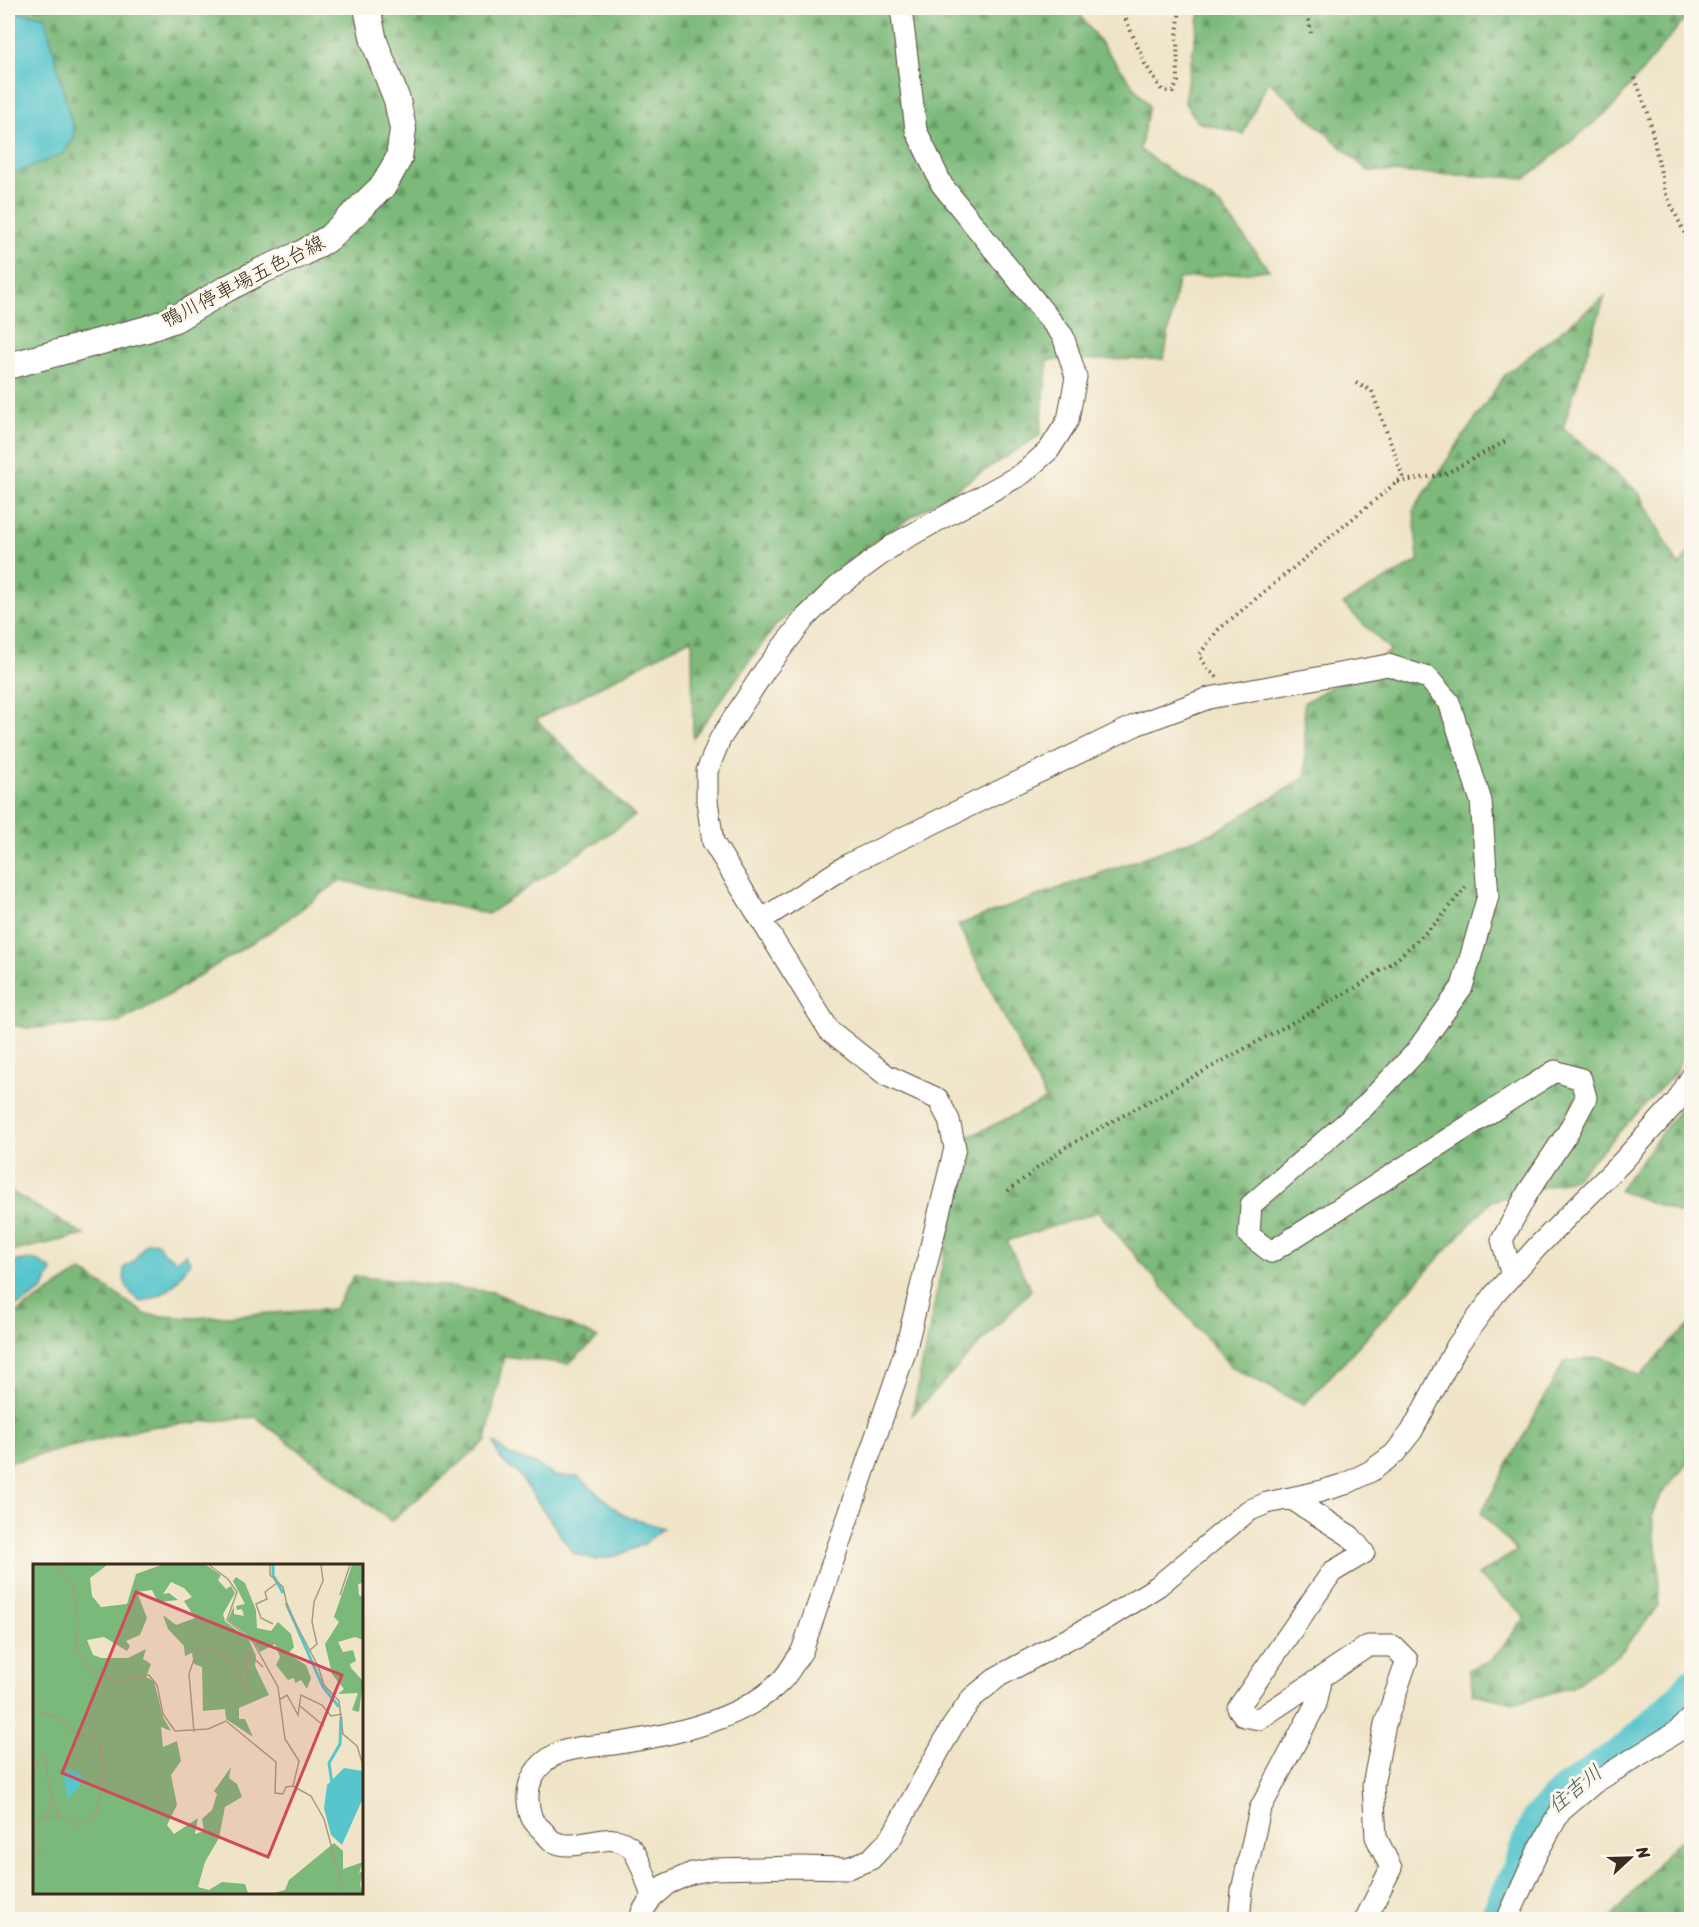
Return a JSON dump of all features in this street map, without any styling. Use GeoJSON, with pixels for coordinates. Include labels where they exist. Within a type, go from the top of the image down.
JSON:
{"type":"FeatureCollection","features":[{"type":"Feature","properties":{"kind":"main road","name":"鴨川停車場五色台線"},"geometry":{"type":"LineString","coordinates":[[8,366],[128,335],[174,319],[226,289],[303,253],[329,238],[384,185],[399,158],[403,129],[397,100],[374,41],[367,8]]}},
{"type":"Feature","properties":{"kind":"street"},"geometry":{"type":"LineString","coordinates":[[652,1897],[644,1872],[632,1850],[619,1842],[601,1839],[575,1846],[552,1841],[531,1818],[527,1792],[534,1772],[553,1755],[576,1749],[651,1738],[705,1724],[757,1701],[783,1680],[802,1651],[905,1352],[955,1148],[949,1120],[938,1099],[886,1075],[829,1030],[713,842],[706,801],[707,771],[720,739],[765,670],[805,618],[837,587],[896,544],[1022,474],[1049,450],[1068,420],[1076,377],[1064,336],[942,185],[916,130],[901,8]]}},
{"type":"Feature","properties":{"kind":"street"},"geometry":{"type":"LineString","coordinates":[[761,920],[849,864],[1136,725],[1209,698],[1388,665],[1428,678],[1449,702],[1481,801],[1488,896],[1461,987],[1415,1053],[1364,1107],[1251,1205],[1249,1235],[1271,1252],[1555,1071],[1581,1078],[1586,1098],[1568,1132],[1528,1192],[1502,1240],[1512,1276]]}},
{"type":"Feature","properties":{"kind":"street"},"geometry":{"type":"LineString","coordinates":[[641,1920],[642,1912],[652,1897],[667,1884],[692,1873],[713,1869],[848,1868],[871,1859],[891,1838],[937,1753],[972,1698],[999,1676],[1109,1617],[1158,1586],[1248,1511],[1267,1503],[1345,1484],[1371,1471],[1394,1454],[1412,1431],[1457,1346],[1495,1294],[1538,1246],[1622,1162],[1677,1101],[1692,1076]]}},
{"type":"Feature","properties":{"kind":"street"},"geometry":{"type":"LineString","coordinates":[[1290,1498],[1350,1536],[1364,1553],[1332,1572],[1238,1708],[1244,1716],[1259,1719],[1368,1646],[1393,1646],[1407,1660],[1385,1724],[1373,1785],[1376,1837],[1391,1868],[1365,1920]]}},
{"type":"Feature","properties":{"kind":"street"},"geometry":{"type":"LineString","coordinates":[[1239,1920],[1242,1890],[1260,1809],[1316,1704],[1322,1677]]}},
{"type":"Feature","properties":{"kind":"street"},"geometry":{"type":"LineString","coordinates":[[1507,1920],[1537,1853],[1560,1812],[1594,1783],[1678,1731],[1692,1716]]}},
{"type":"Feature","properties":{"kind":"path"},"geometry":{"type":"LineString","coordinates":[[1121,8],[1145,64],[1162,90],[1173,92],[1178,81],[1177,35],[1180,8]]}},
{"type":"Feature","properties":{"kind":"path"},"geometry":{"type":"LineString","coordinates":[[1307,8],[1311,33]]}},
{"type":"Feature","properties":{"kind":"path"},"geometry":{"type":"LineString","coordinates":[[1635,78],[1648,113],[1665,192],[1692,249]]}},
{"type":"Feature","properties":{"kind":"path"},"geometry":{"type":"LineString","coordinates":[[1237,693],[1208,669],[1199,655],[1218,630],[1403,477],[1372,391],[1352,381]]}},
{"type":"Feature","properties":{"kind":"path"},"geometry":{"type":"LineString","coordinates":[[1397,482],[1445,474],[1508,440]]}},
{"type":"Feature","properties":{"kind":"path"},"geometry":{"type":"LineString","coordinates":[[1008,1191],[1064,1148],[1355,988],[1396,959],[1440,919],[1485,863]]}},
{"type":"Feature","properties":{"kind":"green space"},"geometry":{"type":"Polygon","coordinates":[[[8,8],[1078,8],[1084,21],[1149,106],[1140,150],[1221,206],[1269,270],[1178,279],[1164,359],[1048,360],[1040,435],[879,538],[776,625],[693,738],[692,638],[536,720],[635,816],[488,914],[341,880],[277,927],[167,996],[118,1023],[27,1028],[8,1024],[8,8]]]}},
{"type":"Feature","properties":{"kind":"green space"},"geometry":{"type":"Polygon","coordinates":[[[1204,8],[1691,8],[1692,10],[1612,108],[1526,178],[1368,171],[1268,81],[1243,134],[1198,122],[1184,101],[1199,16],[1204,8]]]}},
{"type":"Feature","properties":{"kind":"green space"},"geometry":{"type":"Polygon","coordinates":[[[1605,296],[1563,428],[1639,493],[1679,566],[1691,549],[1692,1021],[1677,1071],[1574,1179],[1491,1201],[1304,1405],[1231,1367],[1098,1212],[1007,1241],[1031,1290],[912,1415],[968,1137],[1046,1100],[958,925],[1217,831],[1306,777],[1304,703],[1391,651],[1343,604],[1418,561],[1414,509],[1505,375],[1605,296]]]}},
{"type":"Feature","properties":{"kind":"green space"},"geometry":{"type":"Polygon","coordinates":[[[1691,1093],[1691,1218],[1619,1190],[1691,1093]]]}},
{"type":"Feature","properties":{"kind":"green space"},"geometry":{"type":"Polygon","coordinates":[[[8,1190],[85,1235],[8,1252],[8,1190]]]}},
{"type":"Feature","properties":{"kind":"green space"},"geometry":{"type":"Polygon","coordinates":[[[82,1271],[147,1315],[194,1318],[334,1309],[354,1276],[493,1292],[598,1338],[568,1364],[504,1356],[486,1441],[391,1521],[256,1417],[148,1427],[8,1463],[8,1318],[82,1271]]]}},
{"type":"Feature","properties":{"kind":"green space"},"geometry":{"type":"Polygon","coordinates":[[[1691,1324],[1692,1423],[1690,1422],[1689,1461],[1661,1495],[1652,1517],[1659,1570],[1659,1606],[1620,1653],[1572,1687],[1515,1703],[1474,1694],[1468,1670],[1492,1659],[1526,1617],[1478,1575],[1517,1551],[1481,1513],[1564,1362],[1601,1357],[1640,1376],[1691,1324]]]}},
{"type":"Feature","properties":{"kind":"green space"},"geometry":{"type":"Polygon","coordinates":[[[1691,1834],[1691,1919],[1610,1919],[1675,1843],[1691,1834]]]}},
{"type":"Feature","properties":{"kind":"water"},"geometry":{"type":"Polygon","coordinates":[[[8,12],[45,16],[75,137],[63,154],[8,176],[8,12]]]}},
{"type":"Feature","properties":{"kind":"water"},"geometry":{"type":"Polygon","coordinates":[[[157,1242],[164,1253],[176,1260],[186,1254],[190,1262],[180,1277],[164,1293],[140,1302],[127,1287],[124,1268],[134,1261],[146,1243],[157,1242]]]}},
{"type":"Feature","properties":{"kind":"water"},"geometry":{"type":"Polygon","coordinates":[[[36,1260],[52,1270],[43,1290],[23,1303],[8,1309],[8,1261],[36,1260]]]}},
{"type":"Feature","properties":{"kind":"water"},"geometry":{"type":"Polygon","coordinates":[[[494,1443],[510,1455],[537,1465],[554,1476],[579,1477],[623,1515],[663,1528],[644,1544],[619,1555],[596,1560],[573,1553],[518,1473],[503,1461],[494,1443]]]}},
{"type":"Feature","properties":{"kind":"waterway","name":"住吉川"},"geometry":{"type":"LineString","coordinates":[[1495,1920],[1513,1883],[1539,1818],[1570,1788],[1627,1750],[1682,1699],[1692,1685]]}}]}
